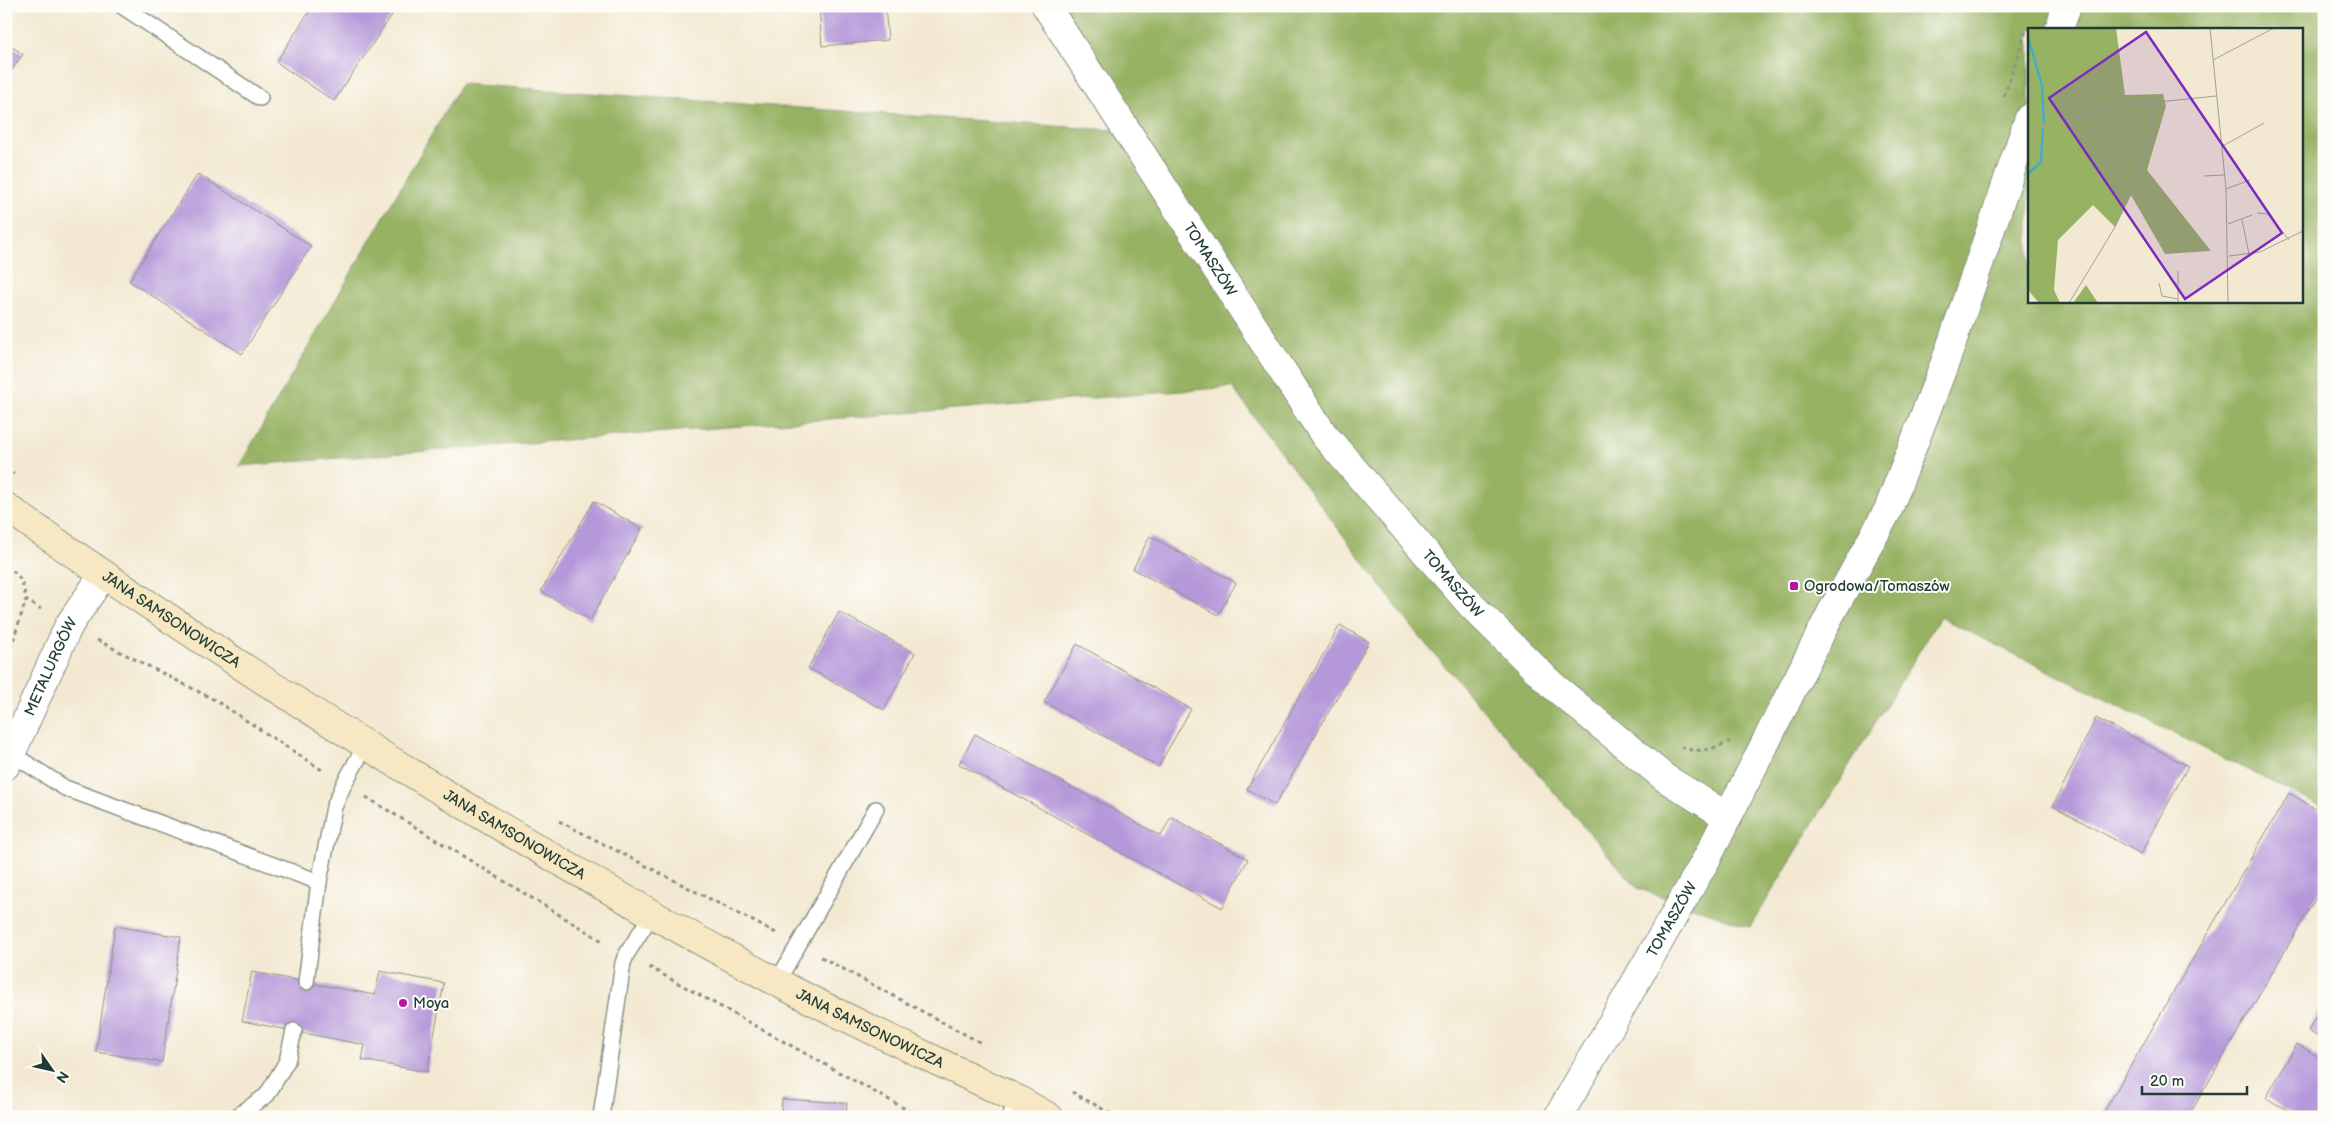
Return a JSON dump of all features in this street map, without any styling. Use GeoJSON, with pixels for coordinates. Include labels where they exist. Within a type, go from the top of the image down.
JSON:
{"type":"FeatureCollection","features":[{"type":"Feature","properties":{"kind":"main road","name":"JANA SAMSONOWICZA"},"geometry":{"type":"LineString","coordinates":[[6,507],[103,575],[365,746],[652,914],[1014,1108],[1049,1117]]}},
{"type":"Feature","properties":{"kind":"street","name":"TOMASZÓW"},"geometry":{"type":"LineString","coordinates":[[1046,6],[1324,435],[1472,606],[1551,684],[1664,778],[1728,818],[1558,1117]]}},
{"type":"Feature","properties":{"kind":"street"},"geometry":{"type":"LineString","coordinates":[[2059,28],[2067,6]]}},
{"type":"Feature","properties":{"kind":"street"},"geometry":{"type":"LineString","coordinates":[[1728,818],[1831,613],[1888,510],[1947,357],[2028,121]]}},
{"type":"Feature","properties":{"kind":"street","name":"METALURGÓW"},"geometry":{"type":"LineString","coordinates":[[9,760],[69,625],[103,575]]}},
{"type":"Feature","properties":{"kind":"lane"},"geometry":{"type":"LineString","coordinates":[[122,6],[260,98]]}},
{"type":"Feature","properties":{"kind":"lane"},"geometry":{"type":"LineString","coordinates":[[306,982],[319,882],[334,807],[344,784],[365,746]]}},
{"type":"Feature","properties":{"kind":"lane"},"geometry":{"type":"LineString","coordinates":[[9,760],[65,788],[319,882]]}},
{"type":"Feature","properties":{"kind":"lane"},"geometry":{"type":"LineString","coordinates":[[777,982],[876,809]]}},
{"type":"Feature","properties":{"kind":"lane"},"geometry":{"type":"LineString","coordinates":[[601,1117],[626,955],[652,914]]}},
{"type":"Feature","properties":{"kind":"lane"},"geometry":{"type":"LineString","coordinates":[[236,1117],[267,1095],[287,1061],[294,1031]]}},
{"type":"Feature","properties":{"kind":"path"},"geometry":{"type":"LineString","coordinates":[[2003,100],[2028,25]]}},
{"type":"Feature","properties":{"kind":"path"},"geometry":{"type":"LineString","coordinates":[[6,469],[14,475]]}},
{"type":"Feature","properties":{"kind":"path"},"geometry":{"type":"LineString","coordinates":[[6,566],[16,573],[22,581],[26,600],[6,663]]}},
{"type":"Feature","properties":{"kind":"path"},"geometry":{"type":"LineString","coordinates":[[26,600],[69,625],[215,700],[344,784],[626,955],[920,1117]]}},
{"type":"Feature","properties":{"kind":"path"},"geometry":{"type":"LineString","coordinates":[[1675,742],[1682,748],[1714,750],[1730,741],[1736,732]]}},
{"type":"Feature","properties":{"kind":"path"},"geometry":{"type":"LineString","coordinates":[[556,819],[799,945],[988,1047]]}},
{"type":"Feature","properties":{"kind":"path"},"geometry":{"type":"LineString","coordinates":[[1065,1089],[1117,1117]]}},
{"type":"Feature","properties":{"kind":"green space"},"geometry":{"type":"Polygon","coordinates":[[[1050,6],[2324,6],[2324,808],[1940,617],[1750,927],[1637,888],[1418,635],[1232,387],[239,466],[461,84],[1125,131],[1050,6]]]}},
{"type":"Feature","properties":{"kind":"building"},"geometry":{"type":"Polygon","coordinates":[[[313,6],[398,6],[334,101],[276,62],[313,6]]]}},
{"type":"Feature","properties":{"kind":"building"},"geometry":{"type":"Polygon","coordinates":[[[819,6],[885,6],[888,40],[822,46],[819,6]]]}},
{"type":"Feature","properties":{"kind":"building"},"geometry":{"type":"Polygon","coordinates":[[[6,43],[23,54],[6,78],[6,43]]]}},
{"type":"Feature","properties":{"kind":"building"},"geometry":{"type":"Polygon","coordinates":[[[198,174],[311,246],[242,354],[129,281],[198,174]]]}},
{"type":"Feature","properties":{"kind":"building"},"geometry":{"type":"Polygon","coordinates":[[[594,501],[642,529],[590,620],[541,591],[594,501]]]}},
{"type":"Feature","properties":{"kind":"building"},"geometry":{"type":"Polygon","coordinates":[[[1150,536],[1236,583],[1218,615],[1133,569],[1150,536]]]}},
{"type":"Feature","properties":{"kind":"building"},"geometry":{"type":"Polygon","coordinates":[[[839,612],[915,653],[884,710],[808,668],[839,612]]]}},
{"type":"Feature","properties":{"kind":"building"},"geometry":{"type":"Polygon","coordinates":[[[1340,625],[1369,642],[1275,805],[1247,789],[1340,625]]]}},
{"type":"Feature","properties":{"kind":"building"},"geometry":{"type":"Polygon","coordinates":[[[1077,644],[1191,709],[1158,767],[1044,702],[1077,644]]]}},
{"type":"Feature","properties":{"kind":"building"},"geometry":{"type":"Polygon","coordinates":[[[2096,718],[2188,766],[2141,854],[2053,806],[2096,718]]]}},
{"type":"Feature","properties":{"kind":"building"},"geometry":{"type":"Polygon","coordinates":[[[975,734],[1161,836],[1171,817],[1248,859],[1222,908],[959,764],[975,734]]]}},
{"type":"Feature","properties":{"kind":"building"},"geometry":{"type":"Polygon","coordinates":[[[2289,793],[2324,814],[2324,884],[2188,1117],[2101,1117],[2289,793]]]}},
{"type":"Feature","properties":{"kind":"building"},"geometry":{"type":"Polygon","coordinates":[[[115,926],[181,937],[162,1062],[96,1052],[115,926]]]}},
{"type":"Feature","properties":{"kind":"building"},"geometry":{"type":"Polygon","coordinates":[[[380,971],[444,983],[427,1072],[362,1060],[365,1045],[242,1021],[252,972],[375,995],[380,971]]]}},
{"type":"Feature","properties":{"kind":"building"},"geometry":{"type":"Polygon","coordinates":[[[2324,1002],[2324,1040],[2308,1031],[2324,1002]]]}},
{"type":"Feature","properties":{"kind":"building"},"geometry":{"type":"Polygon","coordinates":[[[2297,1044],[2324,1060],[2324,1117],[2299,1117],[2266,1098],[2297,1044]]]}},
{"type":"Feature","properties":{"kind":"building"},"geometry":{"type":"Polygon","coordinates":[[[782,1099],[847,1103],[846,1117],[781,1117],[782,1099]]]}},
{"type":"Feature","properties":{"kind":"place","name":"Ogrodowa/Tomaszów"},"geometry":{"type":"Point","coordinates":[1794,586]}},
{"type":"Feature","properties":{"kind":"place","name":"Moya"},"geometry":{"type":"Point","coordinates":[403,1003]}}]}
